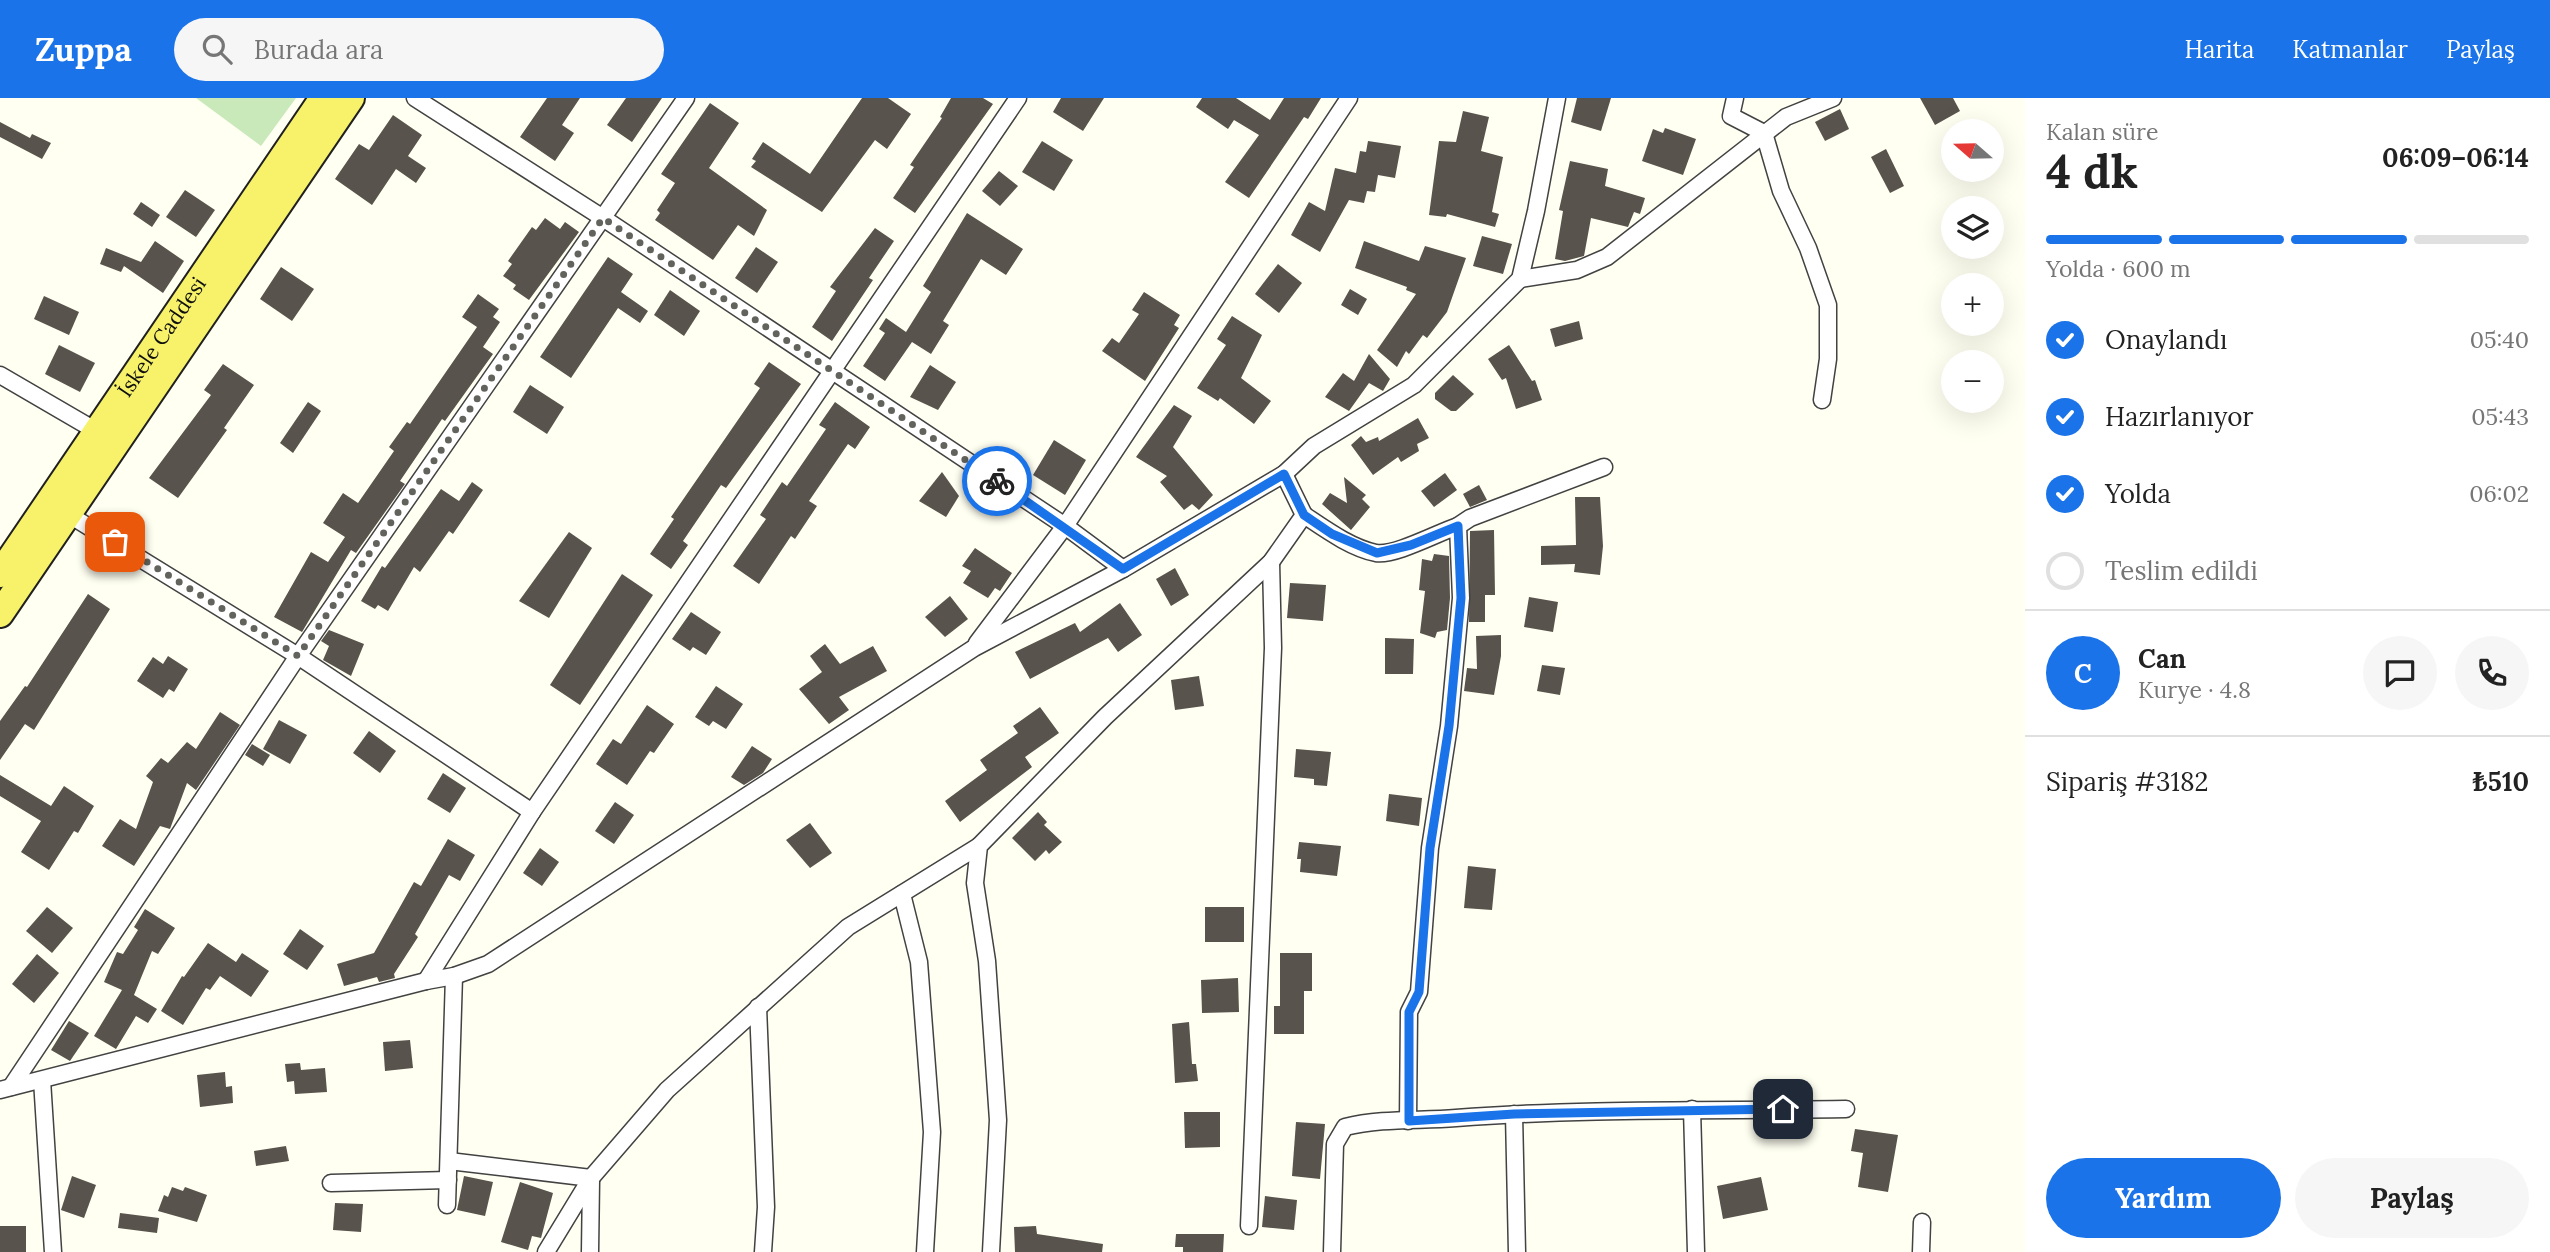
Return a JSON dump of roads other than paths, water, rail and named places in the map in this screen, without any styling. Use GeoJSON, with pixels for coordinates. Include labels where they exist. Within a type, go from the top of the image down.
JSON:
{"type":"FeatureCollection","features":[{"type":"Feature","properties":{"kind":"main road","name":"İskele Caddesi"},"geometry":{"type":"LineString","coordinates":[[0,574],[59,508],[98,432],[222,243],[323,98]]}},
{"type":"Feature","properties":{"kind":"main road"},"geometry":{"type":"LineString","coordinates":[[0,614],[59,508],[351,98]]}},
{"type":"Feature","properties":{"kind":"street"},"geometry":{"type":"LineString","coordinates":[[415,98],[834,371],[1065,526],[1123,569]]}},
{"type":"Feature","properties":{"kind":"street"},"geometry":{"type":"LineString","coordinates":[[5,1089],[298,656],[686,98]]}},
{"type":"Feature","properties":{"kind":"street"},"geometry":{"type":"LineString","coordinates":[[426,981],[532,812],[1018,98]]}},
{"type":"Feature","properties":{"kind":"street"},"geometry":{"type":"LineString","coordinates":[[974,648],[1065,526],[1349,98]]}},
{"type":"Feature","properties":{"kind":"street"},"geometry":{"type":"LineString","coordinates":[[5,1089],[454,976],[488,964],[974,648],[1123,569],[1284,474],[1314,446],[1414,385],[1520,279],[1557,98]]}},
{"type":"Feature","properties":{"kind":"street"},"geometry":{"type":"LineString","coordinates":[[1735,98],[1731,116],[1764,133],[1781,191],[1808,248],[1828,305],[1828,359],[1822,400]]}},
{"type":"Feature","properties":{"kind":"street"},"geometry":{"type":"LineString","coordinates":[[1520,279],[1577,270],[1607,257],[1786,117],[1833,98]]}},
{"type":"Feature","properties":{"kind":"street"},"geometry":{"type":"LineString","coordinates":[[0,375],[98,432]]}},
{"type":"Feature","properties":{"kind":"street"},"geometry":{"type":"LineString","coordinates":[[1284,474],[1304,515],[1332,534],[1377,553],[1411,545],[1458,526],[1470,518],[1604,467]]}},
{"type":"Feature","properties":{"kind":"street"},"geometry":{"type":"LineString","coordinates":[[59,508],[298,656],[532,812]]}},
{"type":"Feature","properties":{"kind":"street"},"geometry":{"type":"LineString","coordinates":[[546,1252],[591,1178],[667,1090],[848,927],[979,846],[1105,716],[1270,562],[1304,515]]}},
{"type":"Feature","properties":{"kind":"street"},"geometry":{"type":"LineString","coordinates":[[1409,1121],[1409,1012],[1419,992],[1430,848],[1449,726],[1461,598],[1458,526]]}},
{"type":"Feature","properties":{"kind":"street"},"geometry":{"type":"LineString","coordinates":[[1249,1226],[1273,648],[1270,562]]}},
{"type":"Feature","properties":{"kind":"street"},"geometry":{"type":"LineString","coordinates":[[979,846],[975,883],[988,961],[998,1120],[991,1252]]}},
{"type":"Feature","properties":{"kind":"street"},"geometry":{"type":"LineString","coordinates":[[902,894],[919,962],[932,1132],[925,1252]]}},
{"type":"Feature","properties":{"kind":"street"},"geometry":{"type":"LineString","coordinates":[[447,1205],[454,976]]}},
{"type":"Feature","properties":{"kind":"street"},"geometry":{"type":"LineString","coordinates":[[758,1007],[766,1207],[763,1252]]}},
{"type":"Feature","properties":{"kind":"street"},"geometry":{"type":"LineString","coordinates":[[42,1080],[53,1252]]}},
{"type":"Feature","properties":{"kind":"street"},"geometry":{"type":"LineString","coordinates":[[1332,1252],[1335,1144],[1345,1127],[1374,1120],[1409,1121],[1514,1114],[1692,1109],[1846,1109]]}},
{"type":"Feature","properties":{"kind":"street"},"geometry":{"type":"LineString","coordinates":[[1692,1109],[1696,1252]]}},
{"type":"Feature","properties":{"kind":"street"},"geometry":{"type":"LineString","coordinates":[[1514,1114],[1517,1252]]}},
{"type":"Feature","properties":{"kind":"street"},"geometry":{"type":"LineString","coordinates":[[449,1161],[591,1178]]}},
{"type":"Feature","properties":{"kind":"street"},"geometry":{"type":"LineString","coordinates":[[590,1252],[591,1178]]}},
{"type":"Feature","properties":{"kind":"street"},"geometry":{"type":"LineString","coordinates":[[331,1183],[448,1180]]}},
{"type":"Feature","properties":{"kind":"street"},"geometry":{"type":"LineString","coordinates":[[1921,1252],[1922,1222]]}}]}
